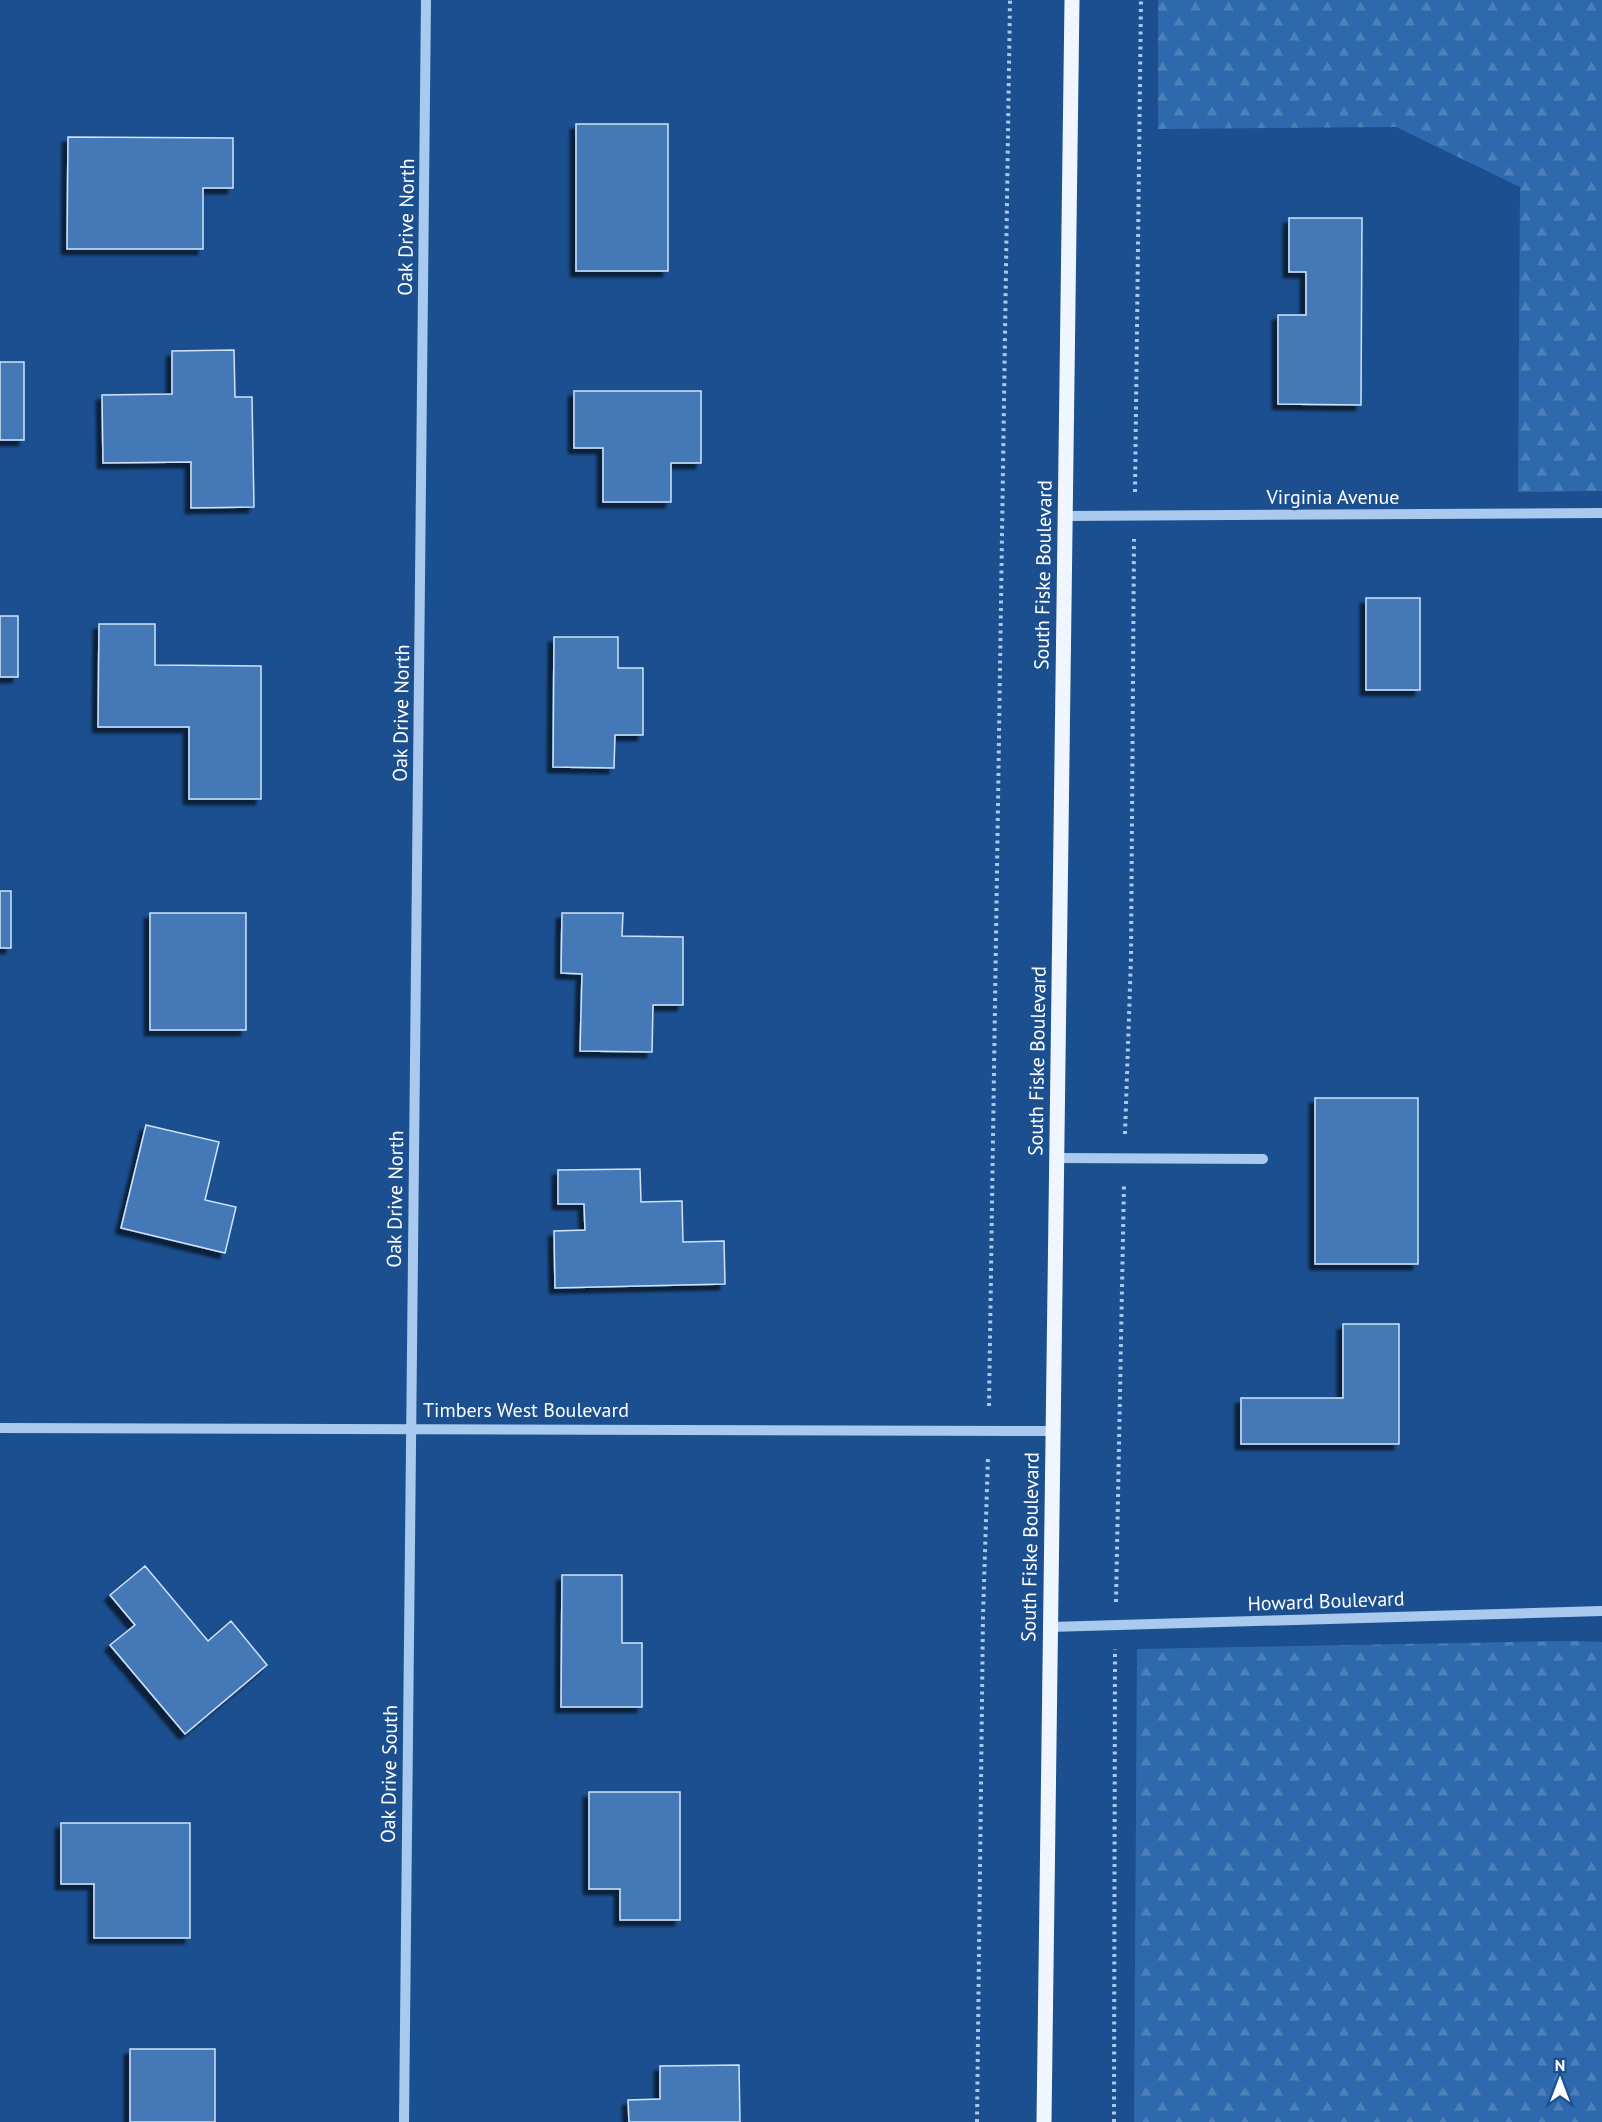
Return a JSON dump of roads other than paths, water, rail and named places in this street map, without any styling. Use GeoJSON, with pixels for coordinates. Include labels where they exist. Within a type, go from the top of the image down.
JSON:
{"type":"FeatureCollection","features":[{"type":"Feature","properties":{"kind":"main road","name":"South Fiske Boulevard"},"geometry":{"type":"LineString","coordinates":[[1044,2122],[1072,0]]}},
{"type":"Feature","properties":{"kind":"street","name":"Oak Drive North"},"geometry":{"type":"LineString","coordinates":[[411,1427],[426,0]]}},
{"type":"Feature","properties":{"kind":"street","name":"Virginia Avenue"},"geometry":{"type":"LineString","coordinates":[[1065,516],[1602,513]]}},
{"type":"Feature","properties":{"kind":"street"},"geometry":{"type":"LineString","coordinates":[[1056,1158],[1263,1160]]}},
{"type":"Feature","properties":{"kind":"street","name":"Timbers West Boulevard"},"geometry":{"type":"LineString","coordinates":[[0,1428],[411,1427],[1052,1431]]}},
{"type":"Feature","properties":{"kind":"street","name":"Oak Drive South"},"geometry":{"type":"LineString","coordinates":[[404,2122],[411,1427]]}},
{"type":"Feature","properties":{"kind":"street","name":"Howard Boulevard"},"geometry":{"type":"LineString","coordinates":[[1050,1628],[1602,1611]]}}]}
